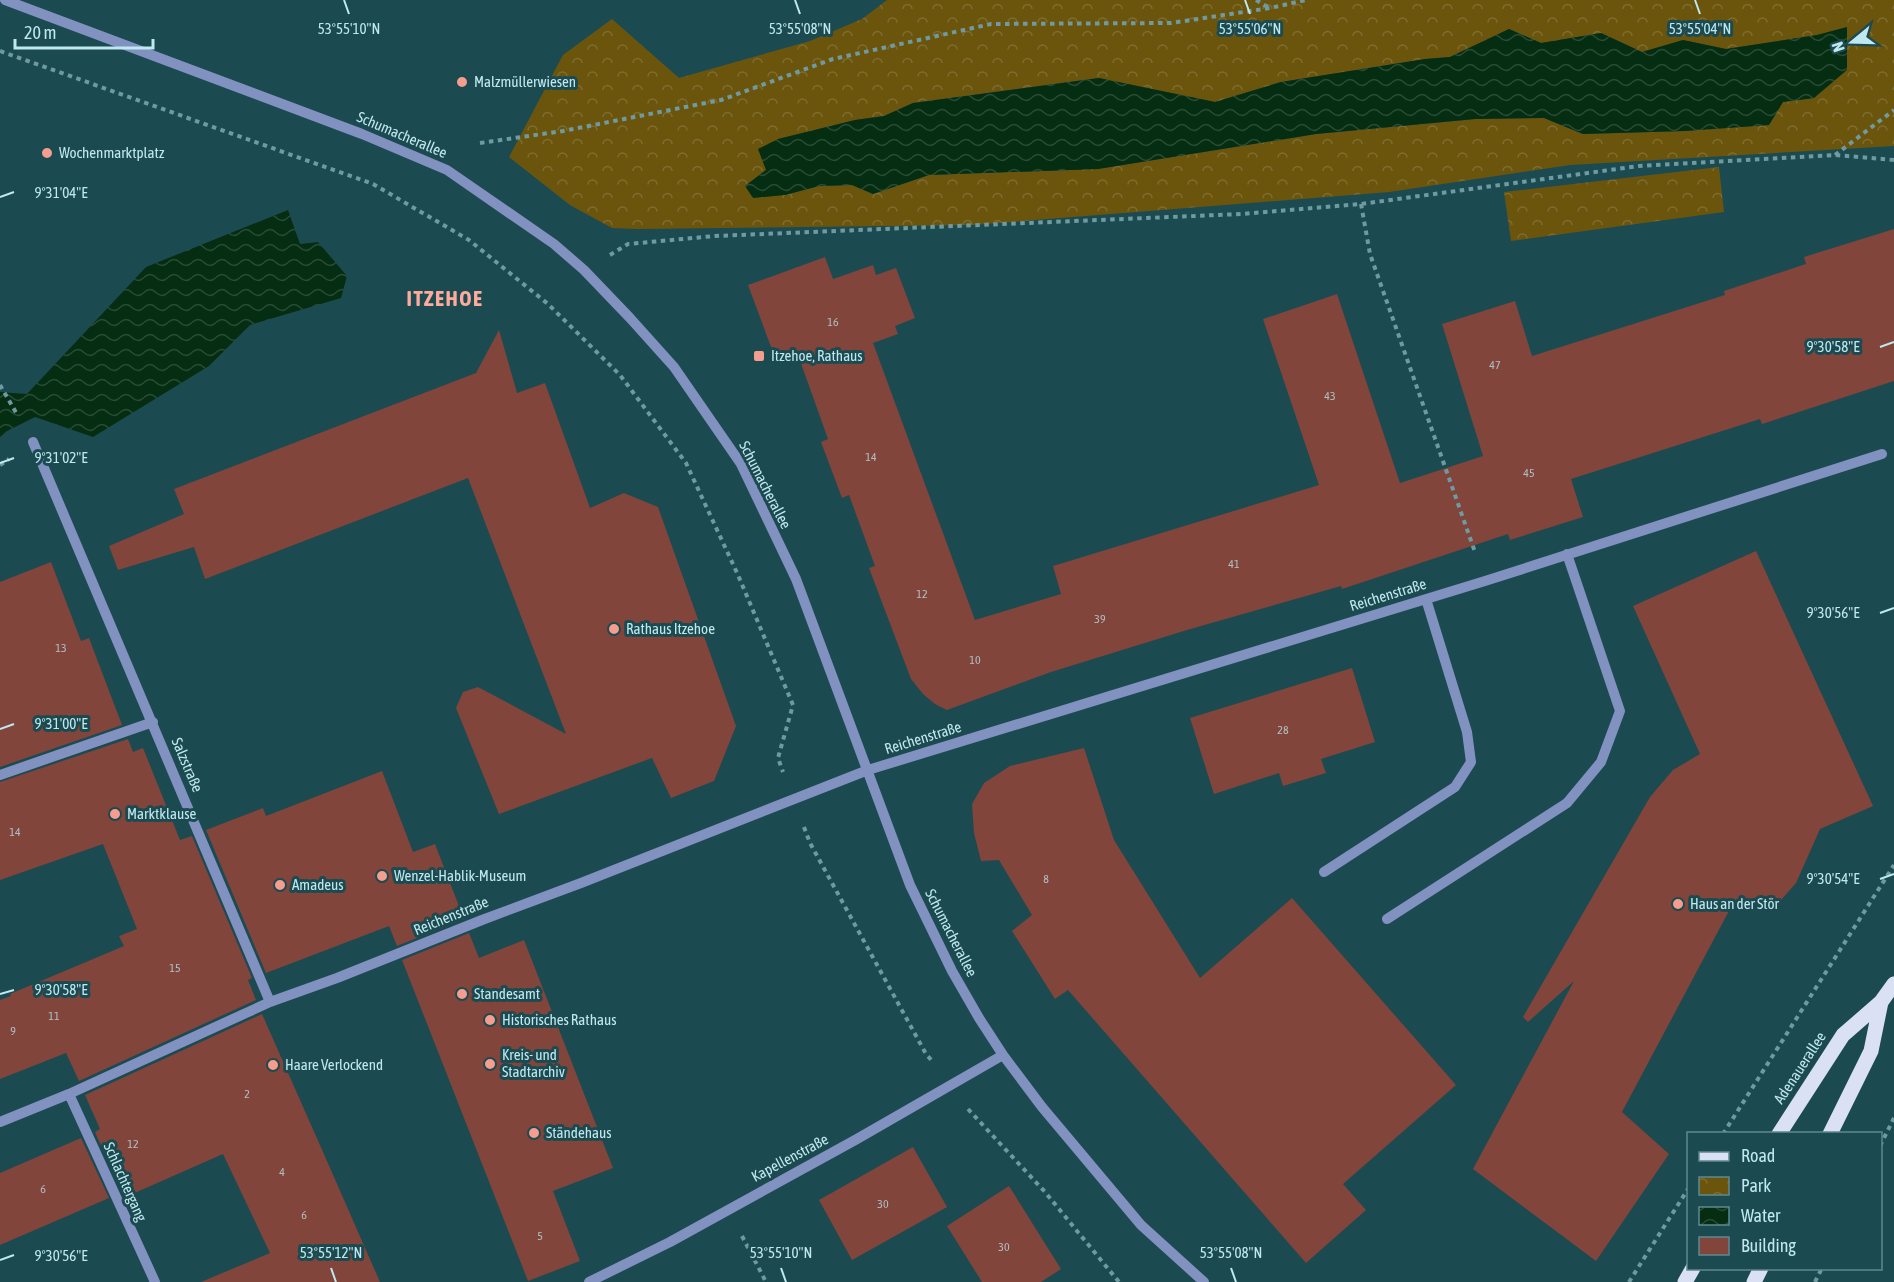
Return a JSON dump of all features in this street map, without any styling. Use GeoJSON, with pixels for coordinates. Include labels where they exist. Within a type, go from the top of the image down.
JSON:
{"type":"FeatureCollection","features":[{"type":"Feature","properties":{"kind":"main road","name":"Adenauerallee"},"geometry":{"type":"LineString","coordinates":[[1780,1132],[1843,1035],[1881,1002],[1894,984]]}},
{"type":"Feature","properties":{"kind":"main road","name":"Adenauerallee"},"geometry":{"type":"LineString","coordinates":[[1831,1132],[1871,1051],[1881,1002]]}},
{"type":"Feature","properties":{"kind":"street","name":"Schumacherallee"},"geometry":{"type":"LineString","coordinates":[[5,0],[362,134],[447,170],[554,244],[584,270],[630,318],[674,367],[741,464],[796,579],[910,885],[963,990],[1003,1055],[1042,1107],[1141,1225],[1204,1282]]}},
{"type":"Feature","properties":{"kind":"street","name":"Salzstraße"},"geometry":{"type":"LineString","coordinates":[[33,442],[270,1002]]}},
{"type":"Feature","properties":{"kind":"street","name":"Reichenstraße"},"geometry":{"type":"LineString","coordinates":[[0,1122],[69,1094],[270,1002],[581,884],[868,770],[1485,581],[1882,454]]}},
{"type":"Feature","properties":{"kind":"street"},"geometry":{"type":"LineString","coordinates":[[1387,919],[1567,803],[1601,762],[1620,711],[1567,554]]}},
{"type":"Feature","properties":{"kind":"street"},"geometry":{"type":"LineString","coordinates":[[1324,872],[1455,787],[1471,762],[1467,732],[1426,599]]}},
{"type":"Feature","properties":{"kind":"street"},"geometry":{"type":"LineString","coordinates":[[0,776],[153,722]]}},
{"type":"Feature","properties":{"kind":"street","name":"Kapellenstraße"},"geometry":{"type":"LineString","coordinates":[[589,1282],[670,1242],[1003,1055]]}},
{"type":"Feature","properties":{"kind":"street","name":"Schlachtergang"},"geometry":{"type":"LineString","coordinates":[[69,1094],[154,1282]]}},
{"type":"Feature","properties":{"kind":"path"},"geometry":{"type":"LineString","coordinates":[[1256,0],[1270,8]]}},
{"type":"Feature","properties":{"kind":"path"},"geometry":{"type":"LineString","coordinates":[[480,143],[563,131],[721,100],[834,59],[991,24],[1171,23],[1270,8],[1306,0]]}},
{"type":"Feature","properties":{"kind":"path"},"geometry":{"type":"LineString","coordinates":[[0,51],[374,184],[469,240],[548,304],[620,375],[686,463],[738,575],[793,705],[778,758],[810,843],[927,1054],[973,1115],[1045,1192],[1119,1282]]}},
{"type":"Feature","properties":{"kind":"path"},"geometry":{"type":"LineString","coordinates":[[1835,155],[1894,110]]}},
{"type":"Feature","properties":{"kind":"path"},"geometry":{"type":"LineString","coordinates":[[584,270],[628,244],[715,236],[1230,214],[1361,204],[1640,166],[1835,155],[1894,160]]}},
{"type":"Feature","properties":{"kind":"path"},"geometry":{"type":"LineString","coordinates":[[1361,204],[1370,254],[1485,581]]}},
{"type":"Feature","properties":{"kind":"path"},"geometry":{"type":"LineString","coordinates":[[0,385],[33,442]]}},
{"type":"Feature","properties":{"kind":"path"},"geometry":{"type":"LineString","coordinates":[[1724,1132],[1894,865]]}},
{"type":"Feature","properties":{"kind":"path"},"geometry":{"type":"LineString","coordinates":[[1882,1144],[1894,1118]]}},
{"type":"Feature","properties":{"kind":"path"},"geometry":{"type":"LineString","coordinates":[[1629,1282],[1687,1192]]}},
{"type":"Feature","properties":{"kind":"path"},"geometry":{"type":"LineString","coordinates":[[728,1209],[766,1282]]}},
{"type":"Feature","properties":{"kind":"green space"},"geometry":{"type":"Polygon","coordinates":[[[887,0],[1894,0],[1894,146],[1570,165],[1389,192],[973,225],[638,229],[612,228],[570,205],[509,157],[563,55],[612,19],[679,78],[810,41],[862,19],[887,0]],[[1847,27],[1817,35],[1726,49],[1683,40],[1642,52],[1601,33],[1541,43],[1509,29],[1450,57],[1281,82],[1215,102],[1098,78],[913,103],[884,116],[855,120],[778,139],[766,170],[745,186],[785,195],[819,186],[852,185],[873,194],[929,175],[1098,169],[1316,134],[1476,119],[1544,118],[1583,134],[1685,131],[1769,125],[1783,102],[1814,98],[1847,27]]]}},
{"type":"Feature","properties":{"kind":"green space"},"geometry":{"type":"Polygon","coordinates":[[[1719,167],[1724,212],[1511,241],[1504,192],[1719,167]]]}},
{"type":"Feature","properties":{"kind":"water"},"geometry":{"type":"Polygon","coordinates":[[[1847,27],[1847,70],[1814,98],[1783,102],[1769,125],[1685,131],[1583,134],[1544,118],[1475,119],[1316,134],[1098,169],[929,175],[873,194],[852,185],[819,186],[785,195],[753,198],[745,186],[766,170],[758,149],[778,139],[855,120],[884,116],[913,103],[1099,78],[1215,102],[1281,82],[1450,57],[1509,29],[1541,43],[1601,33],[1642,52],[1683,40],[1726,49],[1817,35],[1847,27]]]}},
{"type":"Feature","properties":{"kind":"water"},"geometry":{"type":"Polygon","coordinates":[[[288,210],[300,244],[318,242],[347,276],[341,298],[250,325],[209,366],[93,437],[35,417],[0,437],[0,392],[27,394],[146,267],[288,210]]]}},
{"type":"Feature","properties":{"kind":"building"},"geometry":{"type":"Polygon","coordinates":[[[1894,229],[1894,381],[1762,424],[1760,419],[1571,479],[1583,517],[1510,540],[1508,534],[1342,589],[1341,586],[1187,630],[1051,672],[947,710],[923,694],[911,679],[869,568],[875,566],[849,495],[842,498],[821,442],[828,439],[798,355],[777,363],[748,285],[825,257],[833,279],[873,265],[876,275],[896,268],[915,318],[895,326],[898,334],[873,343],[975,620],[1061,594],[1053,566],[1319,485],[1263,319],[1337,294],[1400,483],[1483,456],[1442,324],[1515,301],[1532,356],[1725,295],[1724,291],[1806,264],[1804,257],[1894,229]]]}},
{"type":"Feature","properties":{"kind":"building","name":"Rathaus Itzehoe"},"geometry":{"type":"Polygon","coordinates":[[[499,330],[517,393],[545,383],[590,508],[624,493],[658,507],[736,726],[714,781],[671,798],[652,758],[499,814],[456,708],[463,692],[478,687],[566,734],[468,478],[205,579],[194,547],[118,570],[109,546],[184,514],[174,489],[476,373],[499,330]]]}},
{"type":"Feature","properties":{"kind":"building","name":"Haus an der Stör"},"geometry":{"type":"Polygon","coordinates":[[[1756,551],[1873,806],[1820,829],[1796,883],[1781,900],[1750,911],[1730,909],[1622,1112],[1669,1154],[1596,1261],[1473,1169],[1574,981],[1528,1022],[1523,1017],[1650,797],[1673,770],[1700,754],[1633,606],[1756,551]]]}},
{"type":"Feature","properties":{"kind":"building"},"geometry":{"type":"Polygon","coordinates":[[[51,562],[81,641],[89,638],[122,725],[0,767],[0,582],[51,562]]]}},
{"type":"Feature","properties":{"kind":"building"},"geometry":{"type":"Polygon","coordinates":[[[1352,668],[1375,742],[1321,759],[1326,773],[1283,786],[1279,773],[1214,794],[1190,718],[1352,668]]]}},
{"type":"Feature","properties":{"kind":"building"},"geometry":{"type":"Polygon","coordinates":[[[128,739],[133,752],[143,748],[180,840],[192,836],[252,978],[248,980],[256,1000],[79,1081],[66,1053],[0,1079],[0,1000],[124,946],[119,936],[137,929],[103,844],[0,880],[0,782],[128,739]]]}},
{"type":"Feature","properties":{"kind":"building"},"geometry":{"type":"Polygon","coordinates":[[[1084,748],[1114,840],[1200,978],[1292,898],[1456,1085],[1343,1184],[1366,1210],[1306,1263],[1068,990],[1055,999],[1012,931],[1032,915],[999,860],[981,861],[974,833],[972,804],[984,783],[1010,766],[1084,748]]]}},
{"type":"Feature","properties":{"kind":"building"},"geometry":{"type":"Polygon","coordinates":[[[382,771],[413,852],[435,844],[464,919],[397,946],[389,926],[266,973],[206,830],[263,808],[266,816],[382,771]]]}},
{"type":"Feature","properties":{"kind":"building"},"geometry":{"type":"Polygon","coordinates":[[[469,933],[479,958],[524,940],[613,1168],[553,1191],[580,1261],[528,1281],[402,960],[469,933]]]}},
{"type":"Feature","properties":{"kind":"building"},"geometry":{"type":"Polygon","coordinates":[[[262,1014],[380,1282],[201,1282],[270,1253],[223,1154],[130,1195],[128,1190],[122,1192],[95,1132],[100,1129],[85,1095],[262,1014]]]}},
{"type":"Feature","properties":{"kind":"building"},"geometry":{"type":"Polygon","coordinates":[[[81,1138],[109,1198],[0,1245],[0,1173],[81,1138]]]}},
{"type":"Feature","properties":{"kind":"building"},"geometry":{"type":"Polygon","coordinates":[[[913,1147],[947,1207],[852,1260],[819,1200],[913,1147]]]}},
{"type":"Feature","properties":{"kind":"building"},"geometry":{"type":"Polygon","coordinates":[[[1009,1186],[1061,1269],[1041,1282],[982,1282],[947,1226],[1009,1186]]]}},
{"type":"Feature","properties":{"kind":"place","name":"Malzmüllerwiesen"},"geometry":{"type":"Point","coordinates":[462,82]}},
{"type":"Feature","properties":{"kind":"place","name":"Wochenmarktplatz"},"geometry":{"type":"Point","coordinates":[47,153]}},
{"type":"Feature","properties":{"kind":"place","name":"Itzehoe, Rathaus"},"geometry":{"type":"Point","coordinates":[759,356]}},
{"type":"Feature","properties":{"kind":"place","name":"Rathaus Itzehoe"},"geometry":{"type":"Point","coordinates":[614,629]}},
{"type":"Feature","properties":{"kind":"place","name":"Marktklause"},"geometry":{"type":"Point","coordinates":[115,814]}},
{"type":"Feature","properties":{"kind":"place","name":"Wenzel-Hablik-Museum"},"geometry":{"type":"Point","coordinates":[382,876]}},
{"type":"Feature","properties":{"kind":"place","name":"Amadeus"},"geometry":{"type":"Point","coordinates":[280,885]}},
{"type":"Feature","properties":{"kind":"place","name":"Haus an der Stör"},"geometry":{"type":"Point","coordinates":[1678,904]}},
{"type":"Feature","properties":{"kind":"place","name":"Standesamt"},"geometry":{"type":"Point","coordinates":[462,994]}},
{"type":"Feature","properties":{"kind":"place","name":"Historisches Rathaus"},"geometry":{"type":"Point","coordinates":[490,1020]}},
{"type":"Feature","properties":{"kind":"place","name":"Kreis- und Stadtarchiv"},"geometry":{"type":"Point","coordinates":[490,1064]}},
{"type":"Feature","properties":{"kind":"place","name":"Haare Verlockend"},"geometry":{"type":"Point","coordinates":[273,1065]}},
{"type":"Feature","properties":{"kind":"place","name":"Ständehaus"},"geometry":{"type":"Point","coordinates":[534,1133]}},
{"type":"Feature","properties":{"kind":"district","name":"ITZEHOE"},"geometry":{"type":"Point","coordinates":[445,299]}}]}
